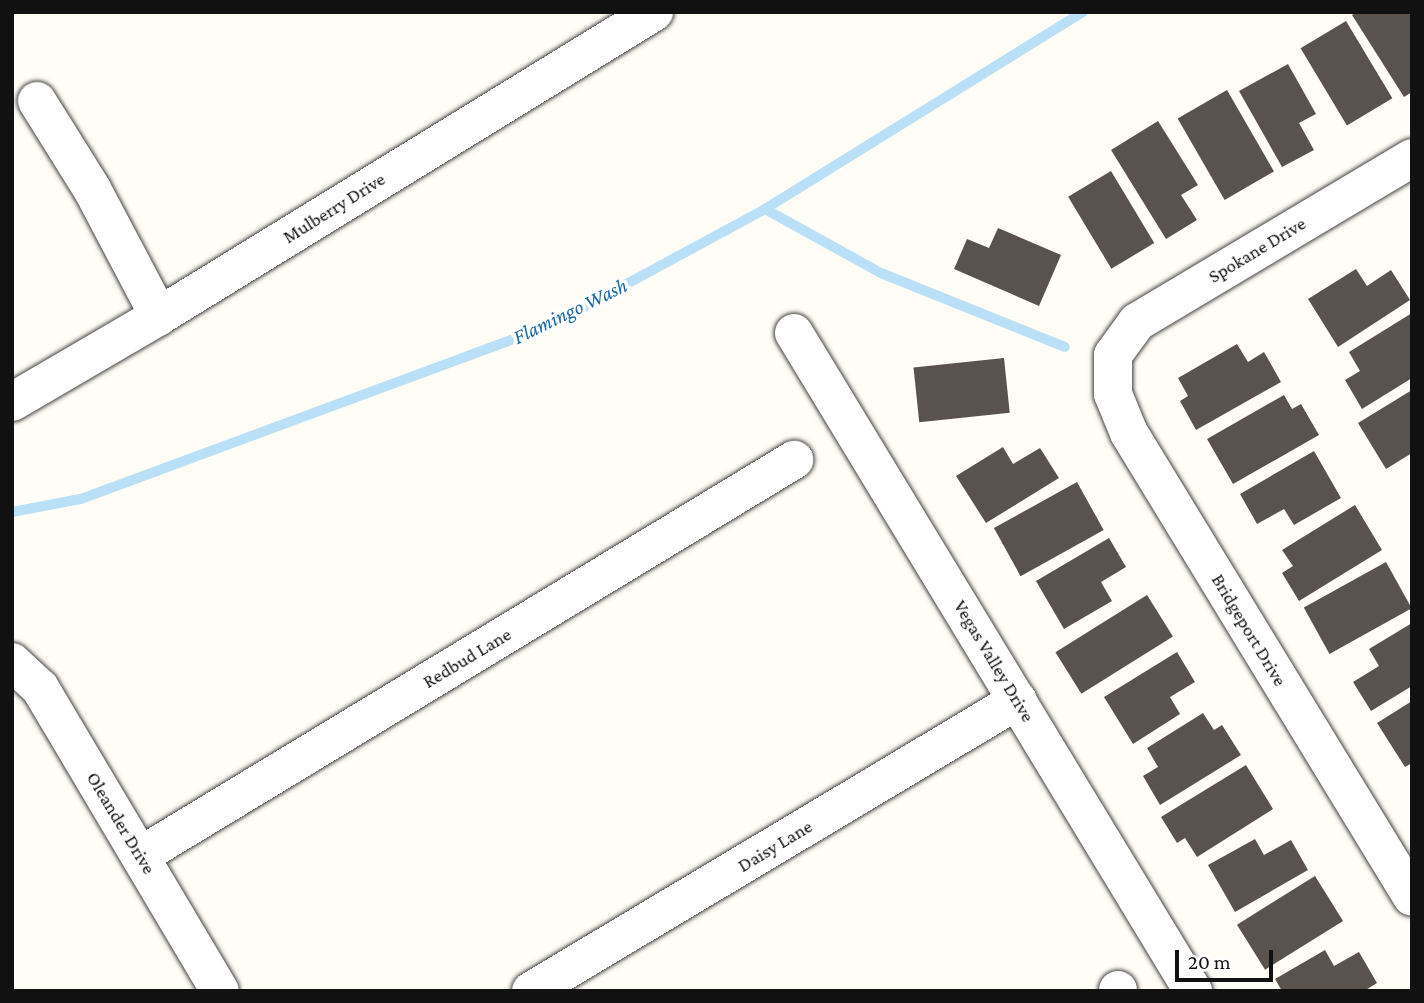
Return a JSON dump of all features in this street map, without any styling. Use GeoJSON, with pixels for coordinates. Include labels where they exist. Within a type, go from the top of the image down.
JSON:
{"type":"FeatureCollection","features":[{"type":"Feature","properties":{"kind":"street","name":"Mulberry Drive"},"geometry":{"type":"LineString","coordinates":[[12,402],[159,316],[654,12]]}},
{"type":"Feature","properties":{"kind":"street"},"geometry":{"type":"LineString","coordinates":[[37,101],[92,190],[159,316]]}},
{"type":"Feature","properties":{"kind":"street","name":"Spokane Drive"},"geometry":{"type":"LineString","coordinates":[[1113,355],[1137,321],[1412,158]]}},
{"type":"Feature","properties":{"kind":"street","name":"Vegas Valley Drive"},"geometry":{"type":"LineString","coordinates":[[794,333],[1193,991]]}},
{"type":"Feature","properties":{"kind":"street","name":"Bridgeport Drive"},"geometry":{"type":"LineString","coordinates":[[1113,355],[1112,394],[1129,433],[1412,897]]}},
{"type":"Feature","properties":{"kind":"street","name":"Redbud Lane"},"geometry":{"type":"LineString","coordinates":[[140,856],[794,460]]}},
{"type":"Feature","properties":{"kind":"street","name":"Oleander Drive"},"geometry":{"type":"LineString","coordinates":[[12,662],[40,688],[220,991]]}},
{"type":"Feature","properties":{"kind":"street","name":"Daisy Lane"},"geometry":{"type":"LineString","coordinates":[[531,991],[1018,700]]}},
{"type":"Feature","properties":{"kind":"building"},"geometry":{"type":"Polygon","coordinates":[[[1356,12],[1412,12],[1412,92],[1404,97],[1352,15],[1356,12]]]}},
{"type":"Feature","properties":{"kind":"building"},"geometry":{"type":"Polygon","coordinates":[[[1346,21],[1392,98],[1347,125],[1301,48],[1346,21]]]}},
{"type":"Feature","properties":{"kind":"building"},"geometry":{"type":"Polygon","coordinates":[[[1288,64],[1316,114],[1299,123],[1314,150],[1282,167],[1239,91],[1288,64]]]}},
{"type":"Feature","properties":{"kind":"building"},"geometry":{"type":"Polygon","coordinates":[[[1227,90],[1274,171],[1225,200],[1178,118],[1227,90]]]}},
{"type":"Feature","properties":{"kind":"building"},"geometry":{"type":"Polygon","coordinates":[[[1158,121],[1198,185],[1181,195],[1197,220],[1166,239],[1111,150],[1158,121]]]}},
{"type":"Feature","properties":{"kind":"building"},"geometry":{"type":"Polygon","coordinates":[[[1111,171],[1154,243],[1111,269],[1068,197],[1111,171]]]}},
{"type":"Feature","properties":{"kind":"building"},"geometry":{"type":"Polygon","coordinates":[[[998,228],[1061,255],[1039,306],[954,269],[967,239],[989,248],[998,228]]]}},
{"type":"Feature","properties":{"kind":"building"},"geometry":{"type":"Polygon","coordinates":[[[1356,269],[1367,286],[1391,270],[1410,300],[1338,347],[1308,299],[1356,269]]]}},
{"type":"Feature","properties":{"kind":"building"},"geometry":{"type":"Polygon","coordinates":[[[1412,313],[1412,378],[1362,409],[1345,380],[1360,371],[1349,352],[1412,313]]]}},
{"type":"Feature","properties":{"kind":"building"},"geometry":{"type":"Polygon","coordinates":[[[1237,344],[1248,362],[1264,352],[1281,382],[1196,430],[1180,401],[1188,396],[1178,378],[1237,344]]]}},
{"type":"Feature","properties":{"kind":"building"},"geometry":{"type":"Polygon","coordinates":[[[1004,358],[1010,413],[919,422],[913,368],[1004,358]]]}},
{"type":"Feature","properties":{"kind":"building"},"geometry":{"type":"Polygon","coordinates":[[[1412,390],[1412,453],[1386,469],[1358,423],[1412,390]]]}},
{"type":"Feature","properties":{"kind":"building"},"geometry":{"type":"Polygon","coordinates":[[[1284,395],[1292,409],[1301,404],[1319,435],[1233,484],[1207,439],[1284,395]]]}},
{"type":"Feature","properties":{"kind":"building"},"geometry":{"type":"Polygon","coordinates":[[[1003,447],[1013,464],[1040,448],[1059,478],[986,523],[956,476],[1003,447]]]}},
{"type":"Feature","properties":{"kind":"building"},"geometry":{"type":"Polygon","coordinates":[[[1314,451],[1341,498],[1294,525],[1284,509],[1257,524],[1240,494],[1314,451]]]}},
{"type":"Feature","properties":{"kind":"building"},"geometry":{"type":"Polygon","coordinates":[[[1077,482],[1104,530],[1021,576],[994,528],[1077,482]]]}},
{"type":"Feature","properties":{"kind":"building"},"geometry":{"type":"Polygon","coordinates":[[[1355,505],[1382,550],[1299,601],[1282,573],[1293,566],[1282,550],[1355,505]]]}},
{"type":"Feature","properties":{"kind":"building"},"geometry":{"type":"Polygon","coordinates":[[[1109,538],[1126,567],[1101,582],[1112,601],[1064,629],[1036,581],[1109,538]]]}},
{"type":"Feature","properties":{"kind":"building"},"geometry":{"type":"Polygon","coordinates":[[[1386,562],[1412,608],[1329,654],[1304,608],[1386,562]]]}},
{"type":"Feature","properties":{"kind":"building"},"geometry":{"type":"Polygon","coordinates":[[[1147,595],[1173,637],[1081,694],[1055,652],[1147,595]]]}},
{"type":"Feature","properties":{"kind":"building"},"geometry":{"type":"Polygon","coordinates":[[[1412,623],[1412,686],[1371,711],[1353,682],[1379,666],[1369,649],[1412,623]]]}},
{"type":"Feature","properties":{"kind":"building"},"geometry":{"type":"Polygon","coordinates":[[[1177,652],[1195,682],[1170,697],[1180,714],[1133,744],[1104,697],[1177,652]]]}},
{"type":"Feature","properties":{"kind":"building"},"geometry":{"type":"Polygon","coordinates":[[[1412,701],[1412,763],[1405,767],[1377,723],[1412,701]]]}},
{"type":"Feature","properties":{"kind":"building"},"geometry":{"type":"Polygon","coordinates":[[[1203,713],[1214,730],[1222,725],[1241,755],[1160,805],[1143,776],[1158,767],[1147,748],[1203,713]]]}},
{"type":"Feature","properties":{"kind":"building"},"geometry":{"type":"Polygon","coordinates":[[[1246,765],[1273,809],[1197,857],[1185,838],[1177,843],[1161,817],[1246,765]]]}},
{"type":"Feature","properties":{"kind":"building"},"geometry":{"type":"Polygon","coordinates":[[[1255,839],[1264,855],[1291,840],[1308,870],[1235,912],[1208,865],[1255,839]]]}},
{"type":"Feature","properties":{"kind":"building"},"geometry":{"type":"Polygon","coordinates":[[[1315,876],[1343,921],[1265,970],[1237,925],[1315,876]]]}},
{"type":"Feature","properties":{"kind":"building"},"geometry":{"type":"Polygon","coordinates":[[[1325,950],[1334,966],[1359,952],[1377,983],[1364,991],[1282,991],[1275,979],[1325,950]]]}},
{"type":"Feature","properties":{"kind":"waterway","name":"Flamingo Wash"},"geometry":{"type":"LineString","coordinates":[[12,512],[81,499],[547,327],[765,209],[1083,12]]}},
{"type":"Feature","properties":{"kind":"waterway"},"geometry":{"type":"LineString","coordinates":[[765,209],[881,273],[1065,347]]}}]}
